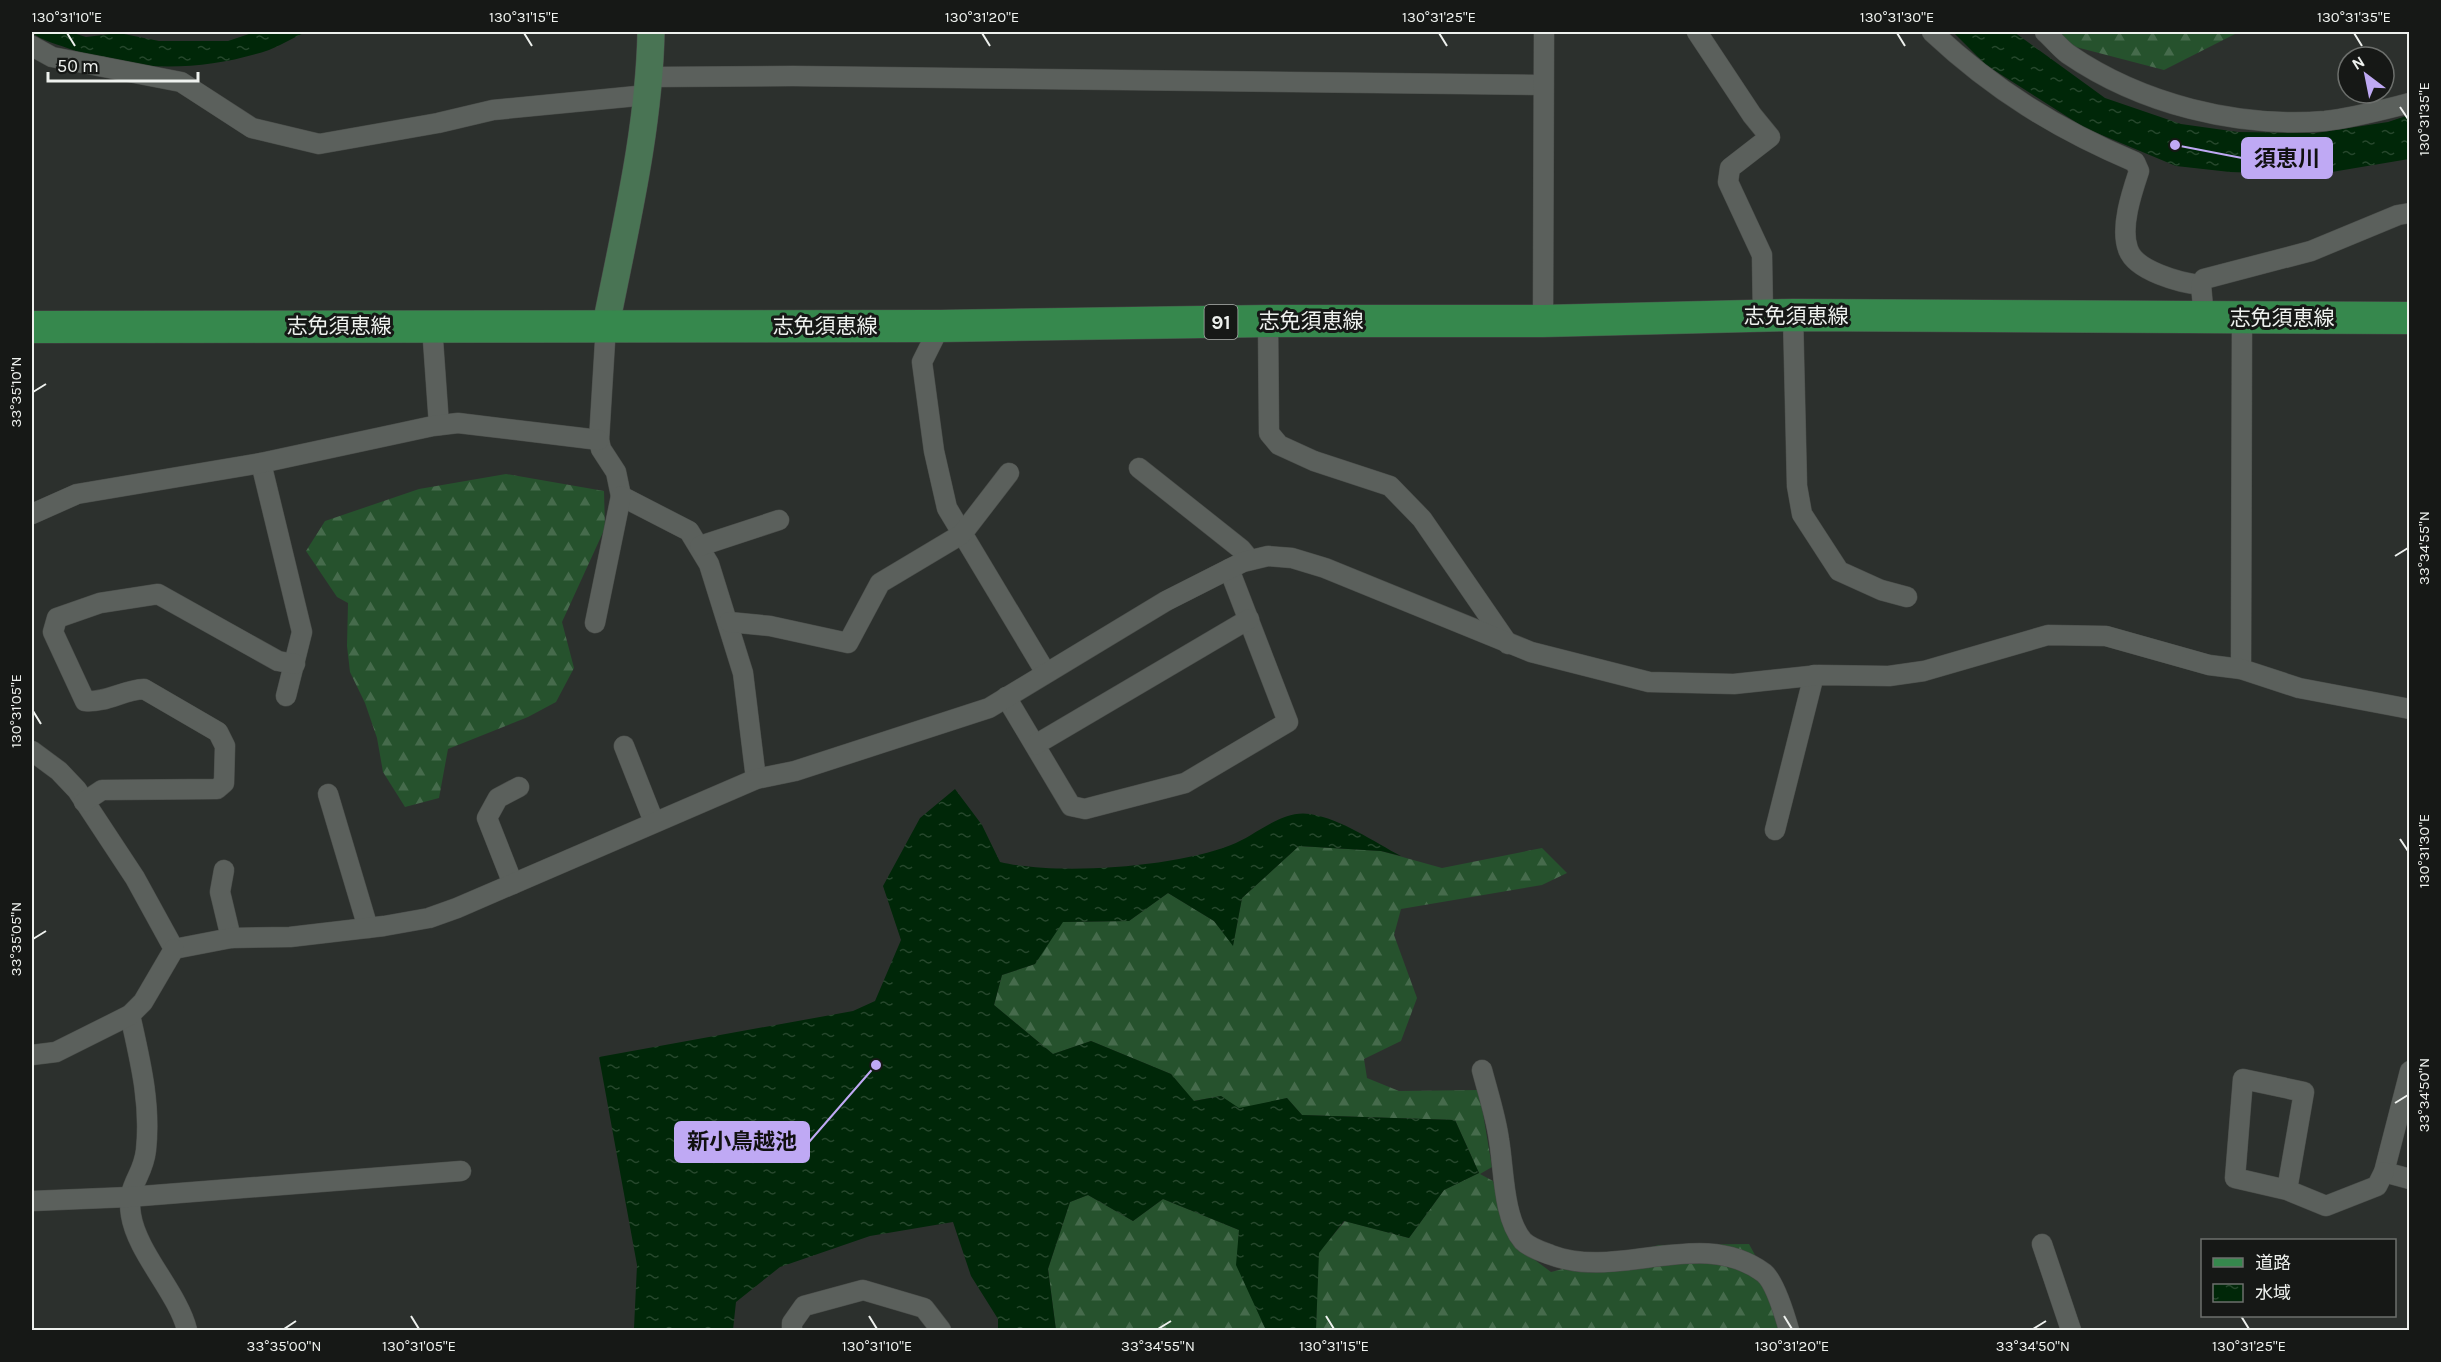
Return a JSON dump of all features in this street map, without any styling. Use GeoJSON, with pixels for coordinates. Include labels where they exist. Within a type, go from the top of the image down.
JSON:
{"type":"FeatureCollection","features":[{"type":"Feature","properties":{"kind":"main road","name":"志免須恵線"},"geometry":{"type":"LineString","coordinates":[[32,327],[940,326],[1268,321],[1543,321],[1778,316],[2409,318]]}},
{"type":"Feature","properties":{"kind":"street"},"geometry":{"type":"LineString","coordinates":[[595,623],[621,496],[616,472],[601,449],[599,440],[606,326],[642,138],[651,32]]}},
{"type":"Feature","properties":{"kind":"street"},"geometry":{"type":"LineString","coordinates":[[1543,321],[1544,32]]}},
{"type":"Feature","properties":{"kind":"street"},"geometry":{"type":"LineString","coordinates":[[1697,32],[1752,115],[1770,137],[1730,168],[1728,182],[1762,255],[1778,316],[1802,514],[1839,571],[1881,590],[1906,597]]}},
{"type":"Feature","properties":{"kind":"street"},"geometry":{"type":"LineString","coordinates":[[1932,32],[2005,93],[2089,142],[2135,162],[2139,171],[2125,235],[2128,251],[2134,259],[2164,278],[2201,285]]}},
{"type":"Feature","properties":{"kind":"street"},"geometry":{"type":"LineString","coordinates":[[2045,32],[2067,53],[2135,90],[2189,108],[2274,121],[2325,120],[2409,103]]}},
{"type":"Feature","properties":{"kind":"street"},"geometry":{"type":"LineString","coordinates":[[32,46],[52,57],[181,82],[252,128],[319,144],[418,127],[493,110],[648,86],[793,76],[1543,86]]}},
{"type":"Feature","properties":{"kind":"street"},"geometry":{"type":"LineString","coordinates":[[2204,318],[2201,285],[2204,279],[2311,251],[2398,215],[2409,213]]}},
{"type":"Feature","properties":{"kind":"street"},"geometry":{"type":"LineString","coordinates":[[2241,669],[2242,318]]}},
{"type":"Feature","properties":{"kind":"street"},"geometry":{"type":"LineString","coordinates":[[1268,321],[1269,433],[1278,445],[1296,453],[1390,486],[1422,519],[1508,644]]}},
{"type":"Feature","properties":{"kind":"street"},"geometry":{"type":"LineString","coordinates":[[432,326],[439,425]]}},
{"type":"Feature","properties":{"kind":"street"},"geometry":{"type":"LineString","coordinates":[[940,326],[922,362],[934,451],[947,508],[1046,673]]}},
{"type":"Feature","properties":{"kind":"street"},"geometry":{"type":"LineString","coordinates":[[32,514],[76,494],[261,463],[439,425],[458,423],[599,440]]}},
{"type":"Feature","properties":{"kind":"street"},"geometry":{"type":"LineString","coordinates":[[261,463],[302,632],[286,696]]}},
{"type":"Feature","properties":{"kind":"street"},"geometry":{"type":"LineString","coordinates":[[1139,468],[1241,549],[1250,560]]}},
{"type":"Feature","properties":{"kind":"street"},"geometry":{"type":"LineString","coordinates":[[729,622],[770,626],[849,643],[880,583],[962,534],[1009,473]]}},
{"type":"Feature","properties":{"kind":"street"},"geometry":{"type":"LineString","coordinates":[[621,496],[689,531],[709,564],[729,622],[743,673],[756,779]]}},
{"type":"Feature","properties":{"kind":"street"},"geometry":{"type":"LineString","coordinates":[[700,546],[779,520]]}},
{"type":"Feature","properties":{"kind":"street"},"geometry":{"type":"LineString","coordinates":[[32,1054],[56,1052],[130,1014],[143,1002],[174,949],[231,938],[290,937],[429,918],[756,779],[795,771],[989,708],[1166,602],[1229,568],[1268,556],[1292,558],[1325,568],[1531,652],[1648,682],[1734,684],[1814,675],[1889,676],[1924,671],[2048,634],[2106,636],[2209,665],[2241,669],[2299,688],[2409,709]]}},
{"type":"Feature","properties":{"kind":"street"},"geometry":{"type":"LineString","coordinates":[[1006,697],[1071,806],[1085,809],[1185,783],[1239,753],[1288,722],[1229,568]]}},
{"type":"Feature","properties":{"kind":"street"},"geometry":{"type":"LineString","coordinates":[[84,802],[102,790],[217,789],[224,783],[225,746],[218,732],[144,689],[98,702],[85,701],[53,632],[57,618],[100,603],[158,594],[278,661],[295,664]]}},
{"type":"Feature","properties":{"kind":"street"},"geometry":{"type":"LineString","coordinates":[[1035,745],[1249,620]]}},
{"type":"Feature","properties":{"kind":"street"},"geometry":{"type":"LineString","coordinates":[[1775,830],[1814,675]]}},
{"type":"Feature","properties":{"kind":"street"},"geometry":{"type":"LineString","coordinates":[[624,746],[654,822]]}},
{"type":"Feature","properties":{"kind":"street"},"geometry":{"type":"LineString","coordinates":[[32,751],[59,771],[84,802],[135,878],[174,949]]}},
{"type":"Feature","properties":{"kind":"street"},"geometry":{"type":"LineString","coordinates":[[513,884],[487,818],[498,798],[519,787]]}},
{"type":"Feature","properties":{"kind":"street"},"geometry":{"type":"LineString","coordinates":[[328,794],[368,928]]}},
{"type":"Feature","properties":{"kind":"street"},"geometry":{"type":"LineString","coordinates":[[224,870],[220,892],[231,938]]}},
{"type":"Feature","properties":{"kind":"street"},"geometry":{"type":"LineString","coordinates":[[130,1014],[147,1088],[143,1165],[129,1197],[132,1219],[187,1330]]}},
{"type":"Feature","properties":{"kind":"street"},"geometry":{"type":"LineString","coordinates":[[1482,1070],[1499,1139],[1506,1205],[1523,1241],[1563,1260],[1587,1265],[1690,1252],[1726,1255],[1765,1274],[1781,1303],[1789,1330]]}},
{"type":"Feature","properties":{"kind":"street"},"geometry":{"type":"LineString","coordinates":[[2287,1190],[2304,1092],[2242,1079],[2235,1178],[2287,1190],[2326,1206],[2378,1186],[2384,1172],[2409,1071]]}},
{"type":"Feature","properties":{"kind":"street"},"geometry":{"type":"LineString","coordinates":[[32,1201],[129,1197],[461,1171]]}},
{"type":"Feature","properties":{"kind":"street"},"geometry":{"type":"LineString","coordinates":[[2384,1172],[2409,1179]]}},
{"type":"Feature","properties":{"kind":"street"},"geometry":{"type":"LineString","coordinates":[[2042,1244],[2071,1330]]}},
{"type":"Feature","properties":{"kind":"street"},"geometry":{"type":"LineString","coordinates":[[792,1330],[792,1323],[804,1305],[864,1290],[924,1308],[941,1330]]}},
{"type":"Feature","properties":{"kind":"green space"},"geometry":{"type":"Polygon","coordinates":[[[2057,32],[2239,32],[2164,70],[2072,46],[2057,32]]]}},
{"type":"Feature","properties":{"kind":"green space"},"geometry":{"type":"Polygon","coordinates":[[[506,474],[604,491],[605,528],[562,622],[574,668],[556,702],[528,717],[448,749],[439,798],[405,807],[383,772],[377,738],[365,703],[350,672],[347,646],[348,603],[337,597],[306,551],[325,521],[419,489],[506,474]]]}},
{"type":"Feature","properties":{"kind":"green space"},"geometry":{"type":"Polygon","coordinates":[[[1299,846],[1381,851],[1442,868],[1542,848],[1567,873],[1542,885],[1401,909],[1394,935],[1417,998],[1401,1041],[1364,1059],[1367,1078],[1399,1091],[1479,1090],[1492,1167],[1480,1174],[1493,1181],[1511,1242],[1551,1272],[1659,1245],[1749,1244],[1796,1330],[1316,1330],[1318,1253],[1345,1221],[1409,1238],[1444,1190],[1479,1173],[1455,1120],[1302,1115],[1287,1098],[1239,1109],[1221,1096],[1193,1101],[1171,1074],[1091,1041],[1053,1054],[994,1005],[1002,975],[1035,964],[1062,922],[1129,921],[1168,893],[1214,921],[1233,945],[1242,898],[1299,846]]]}},
{"type":"Feature","properties":{"kind":"green space"},"geometry":{"type":"Polygon","coordinates":[[[1088,1195],[1133,1221],[1163,1199],[1239,1230],[1237,1265],[1266,1330],[1056,1330],[1048,1269],[1070,1202],[1088,1195]]]}},
{"type":"Feature","properties":{"kind":"water"},"geometry":{"type":"Polygon","coordinates":[[[32,32],[70,32],[86,37],[119,33],[159,41],[228,41],[255,32],[306,32],[269,50],[245,57],[196,65],[146,66],[97,57],[40,38],[32,32]]]}},
{"type":"Feature","properties":{"kind":"water"},"geometry":{"type":"Polygon","coordinates":[[[1953,32],[2014,32],[2105,98],[2181,124],[2238,132],[2316,133],[2388,122],[2409,115],[2409,159],[2314,175],[2230,172],[2176,166],[2085,128],[1986,65],[1953,32]]]}},
{"type":"Feature","properties":{"kind":"water"},"geometry":{"type":"Polygon","coordinates":[[[955,789],[982,825],[1000,862],[1024,866],[1084,869],[1149,864],[1179,859],[1231,845],[1279,819],[1300,814],[1310,814],[1334,821],[1401,856],[1381,851],[1299,846],[1242,898],[1233,946],[1214,921],[1168,893],[1129,921],[1063,922],[1035,964],[1002,975],[994,1005],[1053,1054],[1091,1041],[1171,1074],[1194,1101],[1221,1096],[1239,1108],[1287,1098],[1302,1115],[1455,1120],[1479,1173],[1444,1190],[1409,1238],[1344,1221],[1319,1253],[1316,1330],[1266,1330],[1236,1265],[1239,1230],[1163,1199],[1133,1221],[1088,1195],[1070,1202],[1048,1269],[1056,1330],[998,1330],[998,1319],[971,1276],[953,1222],[870,1236],[780,1267],[736,1302],[733,1330],[632,1330],[634,1328],[637,1265],[599,1057],[853,1011],[875,1001],[901,940],[883,886],[920,818],[955,789]]]}},
{"type":"Feature","properties":{"kind":"place","name":"須恵川"},"geometry":{"type":"Point","coordinates":[2175,145]}},
{"type":"Feature","properties":{"kind":"place","name":"新小鳥越池"},"geometry":{"type":"Point","coordinates":[876,1065]}}]}
